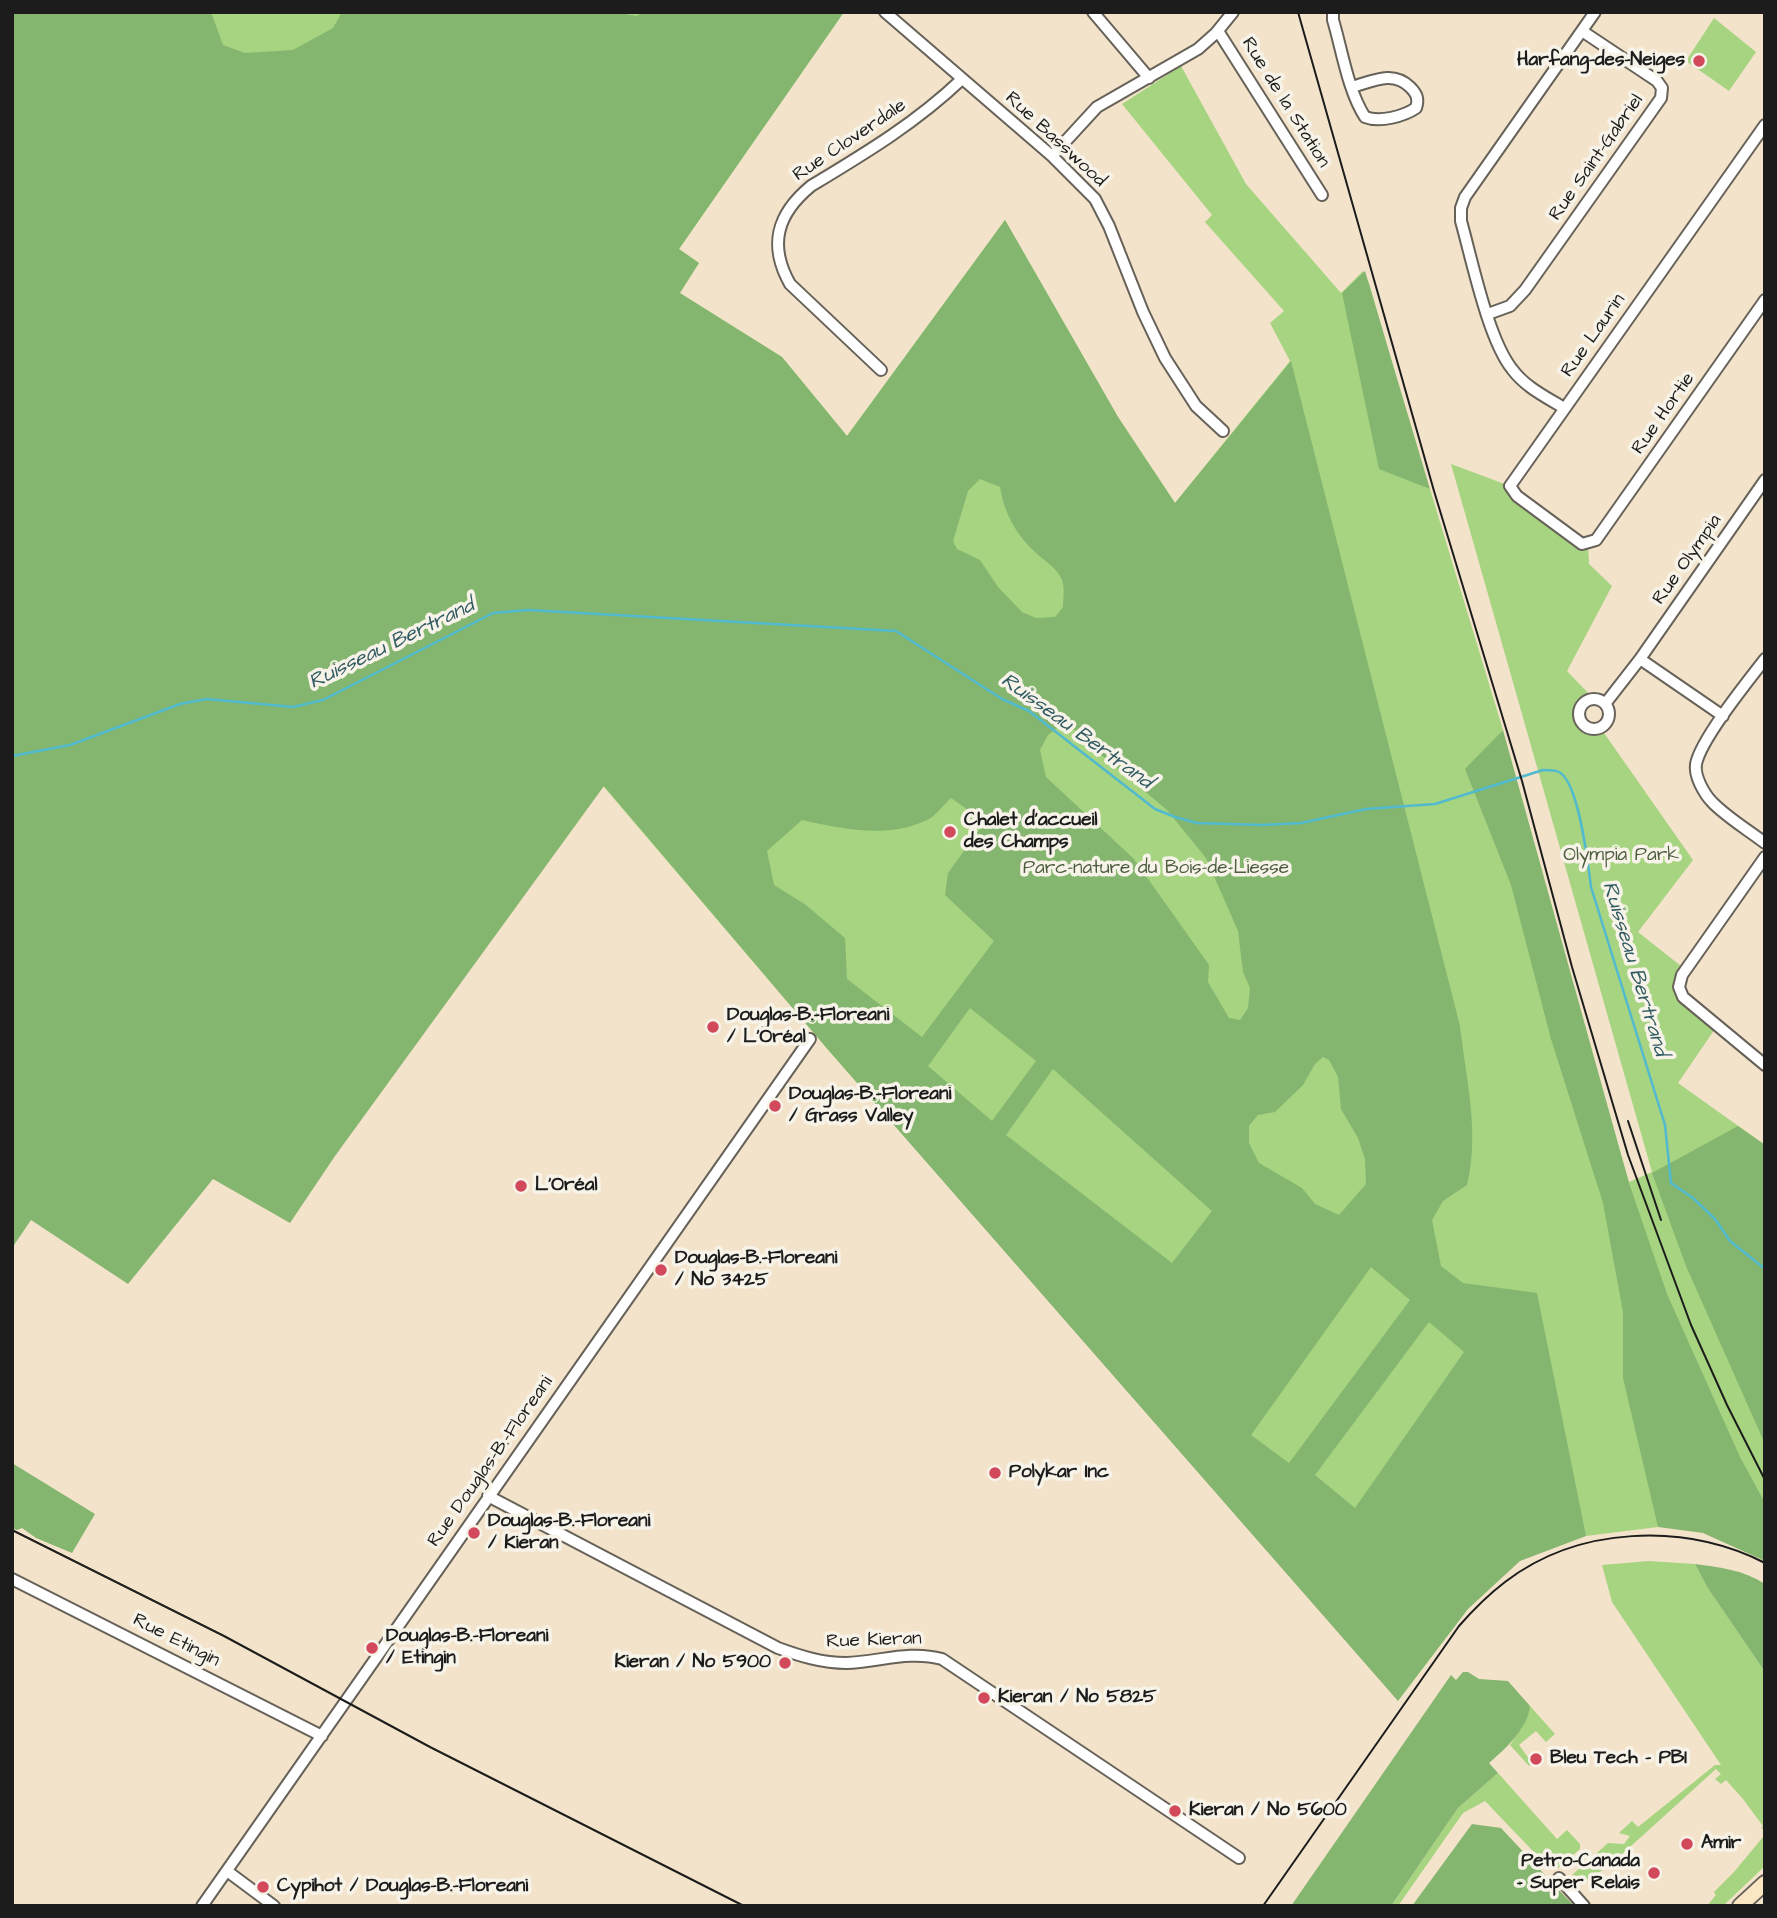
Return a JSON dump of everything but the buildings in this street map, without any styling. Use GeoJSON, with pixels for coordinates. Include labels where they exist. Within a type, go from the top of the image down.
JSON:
{"type":"FeatureCollection","features":[{"type":"Feature","properties":{"kind":"main road"},"geometry":{"type":"LineString","coordinates":[[1741,1906],[1765,1883]]}},
{"type":"Feature","properties":{"kind":"street","name":"Rue Basswood"},"geometry":{"type":"LineString","coordinates":[[886,12],[1052,156],[1095,199],[1165,358],[1196,406],[1223,432]]}},
{"type":"Feature","properties":{"kind":"street"},"geometry":{"type":"LineString","coordinates":[[1093,12],[1149,78]]}},
{"type":"Feature","properties":{"kind":"street"},"geometry":{"type":"LineString","coordinates":[[1052,156],[1097,107],[1198,48],[1218,31],[1233,12]]}},
{"type":"Feature","properties":{"kind":"street"},"geometry":{"type":"LineString","coordinates":[[1333,12],[1352,87],[1365,117],[1372,120],[1413,110],[1418,102],[1414,91],[1397,78],[1385,78],[1352,87]]}},
{"type":"Feature","properties":{"kind":"street"},"geometry":{"type":"LineString","coordinates":[[1564,408],[1539,393],[1513,371],[1502,355],[1461,221],[1461,208],[1465,197],[1595,12]]}},
{"type":"Feature","properties":{"kind":"street","name":"Rue de la Station"},"geometry":{"type":"LineString","coordinates":[[1218,31],[1322,195]]}},
{"type":"Feature","properties":{"kind":"street","name":"Rue Saint-Gabriel"},"geometry":{"type":"LineString","coordinates":[[1488,313],[1510,306],[1525,290],[1661,99],[1662,88],[1657,81],[1582,31]]}},
{"type":"Feature","properties":{"kind":"street","name":"Rue Cloverdale"},"geometry":{"type":"LineString","coordinates":[[881,370],[790,284],[781,268],[778,234],[783,220],[798,197],[811,186],[904,128],[962,79]]}},
{"type":"Feature","properties":{"kind":"street","name":"Rue Laurin"},"geometry":{"type":"LineString","coordinates":[[1588,544],[1577,541],[1517,496],[1510,486],[1765,125]]}},
{"type":"Feature","properties":{"kind":"street","name":"Rue Hortie"},"geometry":{"type":"LineString","coordinates":[[1588,544],[1597,540],[1765,300]]}},
{"type":"Feature","properties":{"kind":"street","name":"Rue Olympia"},"geometry":{"type":"LineString","coordinates":[[1605,704],[1640,659],[1765,480]]}},
{"type":"Feature","properties":{"kind":"street"},"geometry":{"type":"LineString","coordinates":[[1640,659],[1723,716]]}},
{"type":"Feature","properties":{"kind":"street"},"geometry":{"type":"LineString","coordinates":[[1765,659],[1723,716],[1695,766],[1698,778],[1712,803],[1765,843]]}},
{"type":"Feature","properties":{"kind":"street"},"geometry":{"type":"LineString","coordinates":[[1764,1063],[1683,997],[1679,987],[1682,975],[1765,857]]}},
{"type":"Feature","properties":{"kind":"street","name":"Rue Douglas-B.-Floreani"},"geometry":{"type":"LineString","coordinates":[[202,1906],[810,1039]]}},
{"type":"Feature","properties":{"kind":"street","name":"Rue Kieran"},"geometry":{"type":"LineString","coordinates":[[488,1496],[778,1648],[828,1662],[849,1663],[912,1654],[942,1659],[1239,1858]]}},
{"type":"Feature","properties":{"kind":"street","name":"Rue Etingin"},"geometry":{"type":"LineString","coordinates":[[12,1579],[322,1737]]}},
{"type":"Feature","properties":{"kind":"street"},"geometry":{"type":"LineString","coordinates":[[227,1871],[274,1906]]}},
{"type":"Feature","properties":{"kind":"street"},"geometry":{"type":"LineString","coordinates":[[1559,1878],[1584,1906]]}},
{"type":"Feature","properties":{"kind":"green space","name":"Parc-nature du Bois-de-Liesse"},"geometry":{"type":"Polygon","coordinates":[[[12,12],[844,12],[679,249],[699,263],[679,293],[782,357],[847,436],[1005,220],[1118,417],[1175,503],[1290,361],[1270,323],[1284,311],[1205,222],[1212,215],[1122,104],[1181,66],[1246,184],[1341,293],[1363,271],[1369,283],[1428,488],[1503,730],[1499,734],[1629,1182],[1652,1172],[1451,464],[1510,486],[1588,544],[1589,564],[1612,586],[1567,671],[1594,699],[1584,703],[1580,710],[1583,723],[1596,729],[1603,725],[1609,716],[1604,733],[1693,860],[1638,932],[1686,970],[1679,987],[1717,1026],[1678,1083],[1765,1145],[1765,1557],[1706,1530],[1658,1524],[1658,1527],[1586,1536],[1585,1533],[1520,1557],[1467,1598],[1395,1693],[830,1052],[603,786],[12,12]]]}},
{"type":"Feature","properties":{"kind":"green space","name":"Parc-nature du Bois-de-Liesse"},"geometry":{"type":"Polygon","coordinates":[[[12,12],[211,12],[223,45],[245,53],[293,50],[333,28],[342,12],[612,12],[637,16],[643,12],[844,12],[679,249],[699,263],[680,293],[782,357],[847,436],[1005,220],[1118,417],[1175,503],[1291,361],[1460,1026],[1471,1106],[1471,1165],[1467,1185],[1443,1201],[1432,1220],[1441,1266],[1463,1283],[1537,1293],[1586,1536],[1520,1561],[1468,1609],[1398,1701],[830,1052],[604,786],[335,1156],[290,1223],[213,1179],[128,1284],[31,1220],[12,1248],[12,12]],[[980,479],[968,491],[953,541],[957,549],[980,560],[998,587],[1022,612],[1036,618],[1055,617],[1063,607],[1060,576],[1017,531],[1004,506],[1000,487],[980,479]],[[1059,726],[1048,735],[1040,750],[1046,777],[1134,859],[1209,965],[1208,982],[1229,1018],[1240,1020],[1248,1008],[1250,988],[1243,972],[1238,931],[1206,858],[1167,810],[1093,748],[1077,731],[1059,726]],[[951,798],[934,816],[912,826],[881,831],[849,829],[802,820],[767,851],[774,885],[806,905],[845,938],[847,979],[922,1037],[994,941],[945,895],[948,873],[985,822],[951,798]],[[970,1008],[928,1066],[992,1121],[1036,1061],[970,1008]],[[1323,1057],[1315,1064],[1303,1085],[1275,1112],[1258,1115],[1249,1126],[1249,1143],[1259,1163],[1302,1188],[1315,1204],[1339,1215],[1366,1184],[1365,1159],[1358,1138],[1341,1109],[1338,1077],[1329,1060],[1323,1057]],[[1053,1069],[1006,1135],[1172,1263],[1212,1211],[1053,1069]],[[1371,1267],[1251,1435],[1289,1463],[1410,1300],[1371,1267]],[[1429,1322],[1315,1475],[1355,1508],[1464,1352],[1429,1322]]]}},
{"type":"Feature","properties":{"kind":"green space"},"geometry":{"type":"Polygon","coordinates":[[[1714,18],[1756,52],[1729,91],[1686,61],[1714,18]]]}},
{"type":"Feature","properties":{"kind":"green space"},"geometry":{"type":"Polygon","coordinates":[[[1365,271],[1430,489],[1379,469],[1342,293],[1365,271]]]}},
{"type":"Feature","properties":{"kind":"green space"},"geometry":{"type":"Polygon","coordinates":[[[1503,730],[1629,1183],[1667,1294],[1740,1457],[1765,1503],[1765,1561],[1703,1533],[1658,1527],[1623,1378],[1623,1312],[1603,1203],[1551,1039],[1511,885],[1465,769],[1503,730]]]}},
{"type":"Feature","properties":{"kind":"green space"},"geometry":{"type":"Polygon","coordinates":[[[1738,1126],[1765,1145],[1765,1444],[1686,1266],[1652,1173],[1738,1126]]]}},
{"type":"Feature","properties":{"kind":"green space"},"geometry":{"type":"Polygon","coordinates":[[[12,1463],[95,1514],[72,1553],[36,1538],[22,1528],[12,1528],[12,1463]]]}},
{"type":"Feature","properties":{"kind":"green space"},"geometry":{"type":"Polygon","coordinates":[[[1649,1561],[1695,1564],[1707,1587],[1765,1672],[1765,1830],[1726,1780],[1721,1784],[1715,1779],[1721,1774],[1716,1769],[1608,1867],[1579,1884],[1572,1875],[1608,1843],[1624,1844],[1630,1836],[1619,1833],[1632,1821],[1638,1827],[1715,1765],[1721,1765],[1612,1602],[1602,1565],[1649,1561]]]}},
{"type":"Feature","properties":{"kind":"green space"},"geometry":{"type":"Polygon","coordinates":[[[1695,1564],[1740,1572],[1765,1584],[1765,1672],[1707,1587],[1695,1564]]]}},
{"type":"Feature","properties":{"kind":"green space"},"geometry":{"type":"Polygon","coordinates":[[[1463,1672],[1479,1679],[1508,1681],[1530,1706],[1520,1731],[1489,1763],[1498,1773],[1458,1808],[1391,1906],[1291,1906],[1451,1675],[1456,1680],[1463,1672]]]}},
{"type":"Feature","properties":{"kind":"green space"},"geometry":{"type":"Polygon","coordinates":[[[1530,1706],[1555,1734],[1546,1742],[1536,1731],[1519,1745],[1532,1763],[1529,1766],[1510,1745],[1522,1728],[1530,1706]]]}},
{"type":"Feature","properties":{"kind":"green space"},"geometry":{"type":"Polygon","coordinates":[[[1498,1773],[1557,1839],[1567,1830],[1580,1844],[1580,1849],[1557,1869],[1550,1869],[1485,1801],[1463,1813],[1398,1906],[1391,1906],[1458,1808],[1498,1773]]]}},
{"type":"Feature","properties":{"kind":"green space"},"geometry":{"type":"Polygon","coordinates":[[[1472,1824],[1501,1828],[1574,1906],[1412,1906],[1472,1824]]]}},
{"type":"Feature","properties":{"kind":"green space"},"geometry":{"type":"Polygon","coordinates":[[[1763,1837],[1765,1866],[1723,1906],[1707,1906],[1716,1895],[1714,1892],[1763,1837]]]}},
{"type":"Feature","properties":{"kind":"waterway","name":"Ruisseau Bertrand"},"geometry":{"type":"LineString","coordinates":[[12,756],[70,745],[180,704],[207,699],[293,707],[323,700],[493,613],[528,610],[896,631],[1002,699],[1029,711],[1155,809],[1197,823],[1301,823],[1366,809],[1435,804],[1543,770],[1557,771],[1566,779],[1577,807],[1591,887],[1665,1125],[1671,1183],[1693,1198],[1715,1219],[1730,1241],[1765,1269]]}},
{"type":"Feature","properties":{"kind":"tram line"},"geometry":{"type":"LineString","coordinates":[[1298,12],[1434,491],[1522,781],[1572,967],[1628,1155],[1691,1325],[1765,1480]]}},
{"type":"Feature","properties":{"kind":"tram line"},"geometry":{"type":"LineString","coordinates":[[1628,1121],[1661,1220]]}},
{"type":"Feature","properties":{"kind":"tram line"},"geometry":{"type":"LineString","coordinates":[[12,1530],[224,1636],[430,1747],[744,1906]]}},
{"type":"Feature","properties":{"kind":"tram line"},"geometry":{"type":"LineString","coordinates":[[1263,1906],[1459,1626],[1505,1582],[1534,1563],[1565,1550],[1632,1536],[1666,1536],[1700,1541],[1734,1550],[1765,1563]]}},
{"type":"Feature","properties":{"kind":"place","name":"Harfang-des-Neiges"},"geometry":{"type":"Point","coordinates":[1699,61]}},
{"type":"Feature","properties":{"kind":"place","name":"Chalet d'accueil des Champs"},"geometry":{"type":"Point","coordinates":[950,832]}},
{"type":"Feature","properties":{"kind":"place","name":"Douglas-B.-Floreani / L'Oréal"},"geometry":{"type":"Point","coordinates":[713,1027]}},
{"type":"Feature","properties":{"kind":"place","name":"Douglas-B.-Floreani / Grass Valley"},"geometry":{"type":"Point","coordinates":[775,1106]}},
{"type":"Feature","properties":{"kind":"place","name":"L'Oréal"},"geometry":{"type":"Point","coordinates":[521,1186]}},
{"type":"Feature","properties":{"kind":"place","name":"Douglas-B.-Floreani / No 3425"},"geometry":{"type":"Point","coordinates":[661,1270]}},
{"type":"Feature","properties":{"kind":"place","name":"Polykar Inc"},"geometry":{"type":"Point","coordinates":[995,1473]}},
{"type":"Feature","properties":{"kind":"place","name":"Douglas-B.-Floreani / Kieran"},"geometry":{"type":"Point","coordinates":[474,1533]}},
{"type":"Feature","properties":{"kind":"place","name":"Douglas-B.-Floreani / Etingin"},"geometry":{"type":"Point","coordinates":[372,1648]}},
{"type":"Feature","properties":{"kind":"place","name":"Kieran / No 5900"},"geometry":{"type":"Point","coordinates":[785,1663]}},
{"type":"Feature","properties":{"kind":"place","name":"Kieran / No 5825"},"geometry":{"type":"Point","coordinates":[984,1698]}},
{"type":"Feature","properties":{"kind":"place","name":"Bleu Tech - PBI"},"geometry":{"type":"Point","coordinates":[1536,1759]}},
{"type":"Feature","properties":{"kind":"place","name":"Kieran / No 5600"},"geometry":{"type":"Point","coordinates":[1175,1811]}},
{"type":"Feature","properties":{"kind":"place","name":"Amir"},"geometry":{"type":"Point","coordinates":[1687,1844]}},
{"type":"Feature","properties":{"kind":"place","name":"Petro-Canada - Super Relais"},"geometry":{"type":"Point","coordinates":[1654,1873]}},
{"type":"Feature","properties":{"kind":"place","name":"Cypihot / Douglas-B.-Floreani"},"geometry":{"type":"Point","coordinates":[263,1887]}},
{"type":"Feature","properties":{"kind":"park label","name":"Olympia Park"},"geometry":{"type":"Point","coordinates":[1621,856]}}]}
